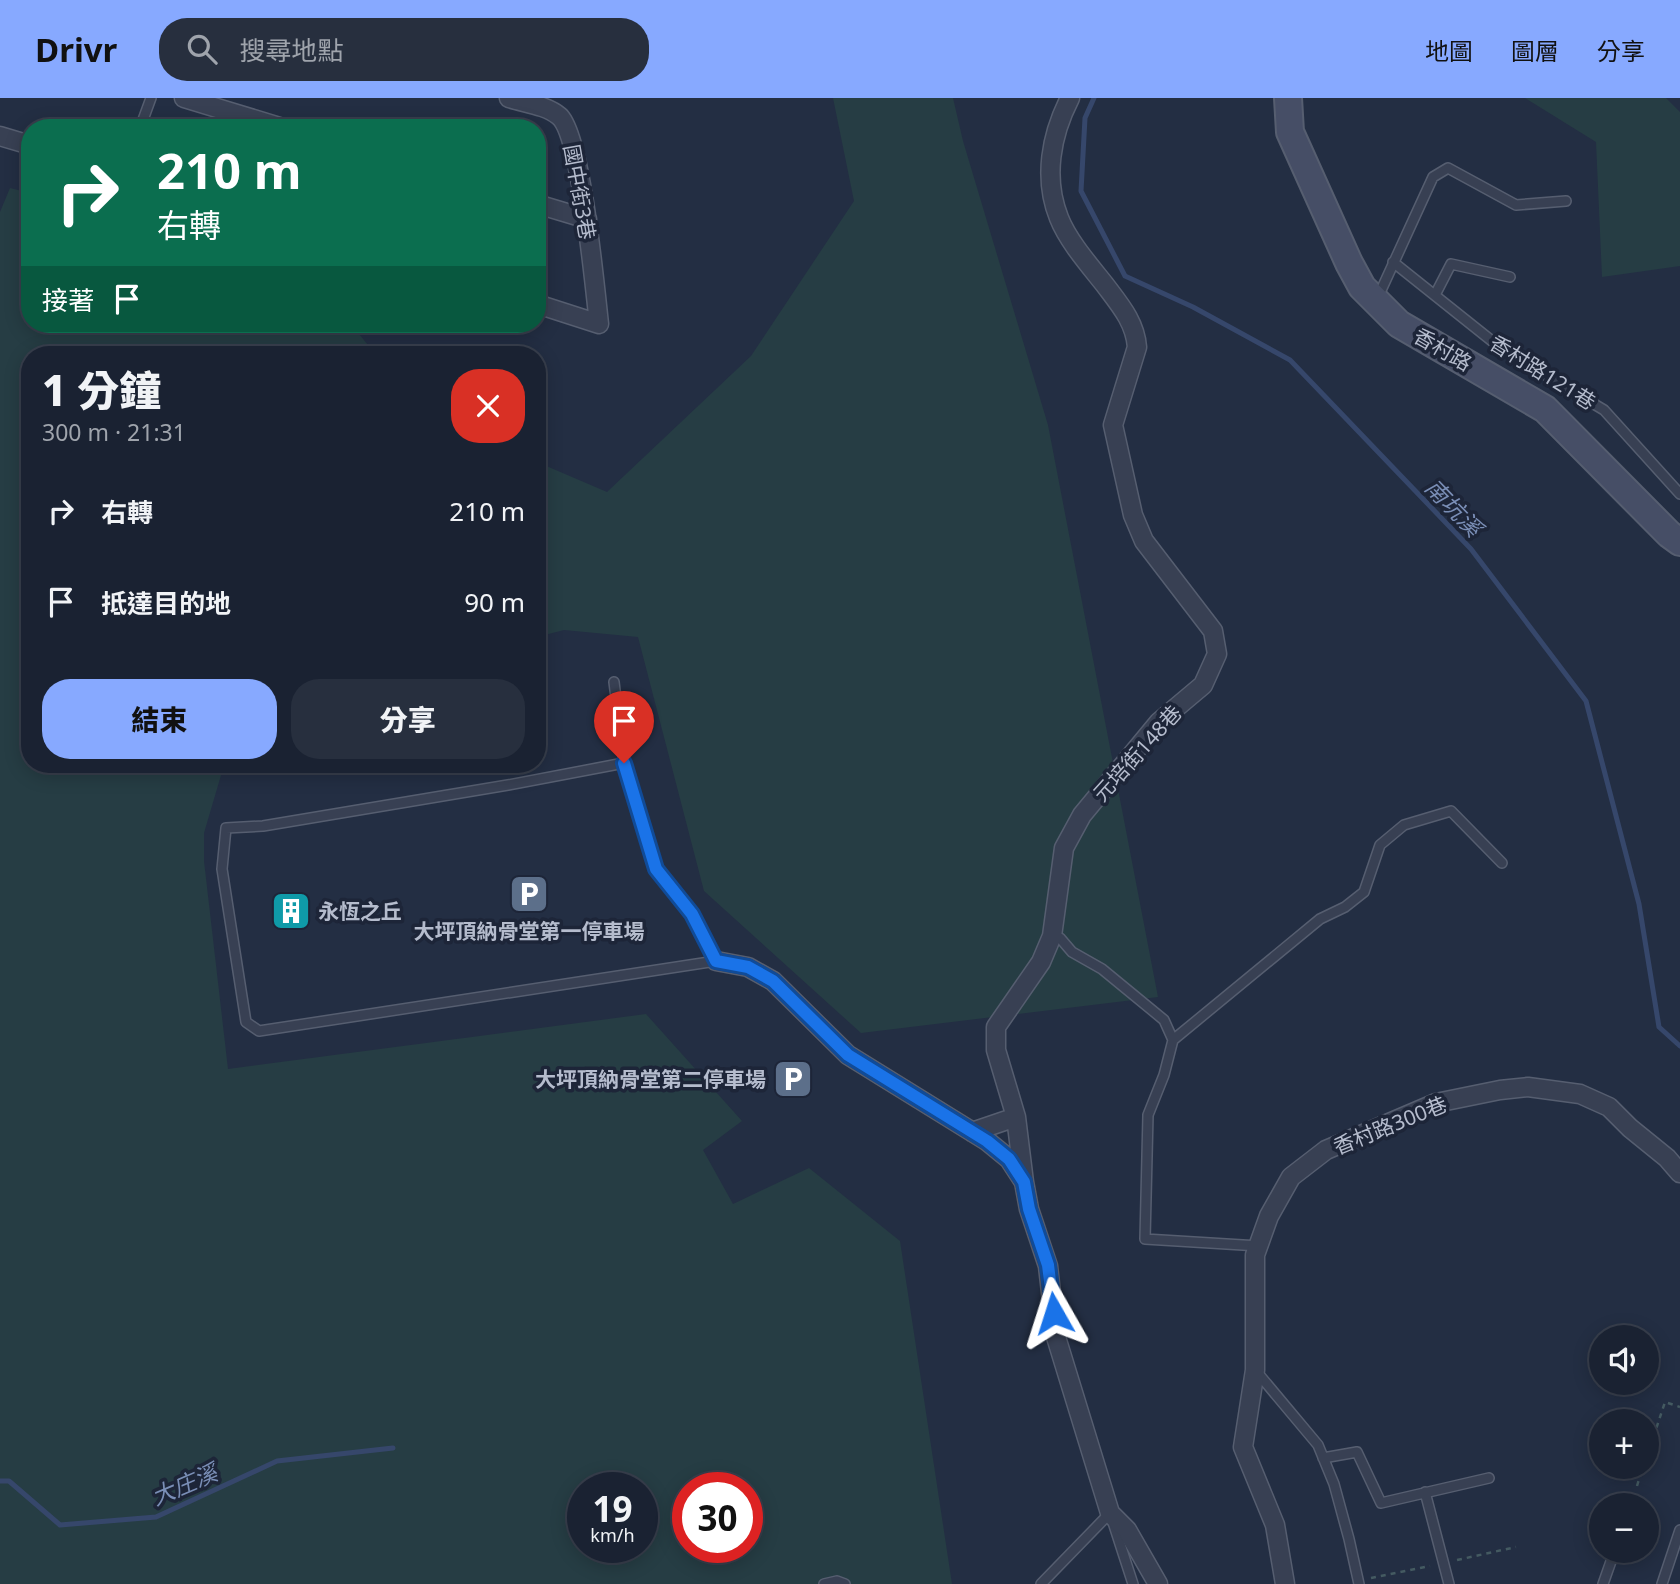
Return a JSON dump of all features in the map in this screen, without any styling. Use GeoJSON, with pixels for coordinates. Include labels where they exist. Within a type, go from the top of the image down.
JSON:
{"type":"FeatureCollection","features":[{"type":"Feature","properties":{"kind":"street"},"geometry":{"type":"LineString","coordinates":[[184,98],[253,119]]}},
{"type":"Feature","properties":{"kind":"street","name":"國中街3巷"},"geometry":{"type":"LineString","coordinates":[[509,98],[545,108],[560,117],[570,133],[587,219],[599,324],[546,307]]}},
{"type":"Feature","properties":{"kind":"street","name":"元培街148巷"},"geometry":{"type":"LineString","coordinates":[[1024,1182],[1016,1117],[996,1050],[996,1027],[1041,962],[1052,936],[1064,848],[1082,816],[1159,722],[1203,685],[1217,654],[1213,631],[1144,541],[1133,515],[1113,425],[1137,347],[1136,334],[1127,314],[1085,260],[1059,219],[1052,187],[1049,158],[1059,118],[1070,98]]}},
{"type":"Feature","properties":{"kind":"street","name":"香村路"},"geometry":{"type":"LineString","coordinates":[[1288,98],[1290,132],[1362,287],[1399,324],[1545,409],[1680,542]]}},
{"type":"Feature","properties":{"kind":"street"},"geometry":{"type":"LineString","coordinates":[[0,136],[21,142]]}},
{"type":"Feature","properties":{"kind":"street"},"geometry":{"type":"LineString","coordinates":[[546,207],[587,219]]}},
{"type":"Feature","properties":{"kind":"street"},"geometry":{"type":"LineString","coordinates":[[716,961],[748,967],[773,981],[848,1055],[972,1132],[1009,1159],[1024,1182],[1029,1209],[1048,1265],[1056,1337],[1063,1367],[1110,1513],[1127,1530],[1158,1584]]}},
{"type":"Feature","properties":{"kind":"street","name":"香村路300巷"},"geometry":{"type":"LineString","coordinates":[[1285,1584],[1275,1525],[1243,1447],[1255,1370],[1255,1255],[1269,1216],[1292,1177],[1326,1150],[1436,1103],[1528,1087],[1580,1094],[1609,1107],[1667,1158],[1680,1173]]}},
{"type":"Feature","properties":{"kind":"street"},"geometry":{"type":"LineString","coordinates":[[972,1132],[1016,1117]]}},
{"type":"Feature","properties":{"kind":"lane"},"geometry":{"type":"LineString","coordinates":[[143,119],[151,98]]}},
{"type":"Feature","properties":{"kind":"lane"},"geometry":{"type":"LineString","coordinates":[[1376,302],[1433,177],[1448,168],[1516,205],[1566,201]]}},
{"type":"Feature","properties":{"kind":"lane","name":"香村路121巷"},"geometry":{"type":"LineString","coordinates":[[1393,262],[1502,349],[1604,410],[1680,494]]}},
{"type":"Feature","properties":{"kind":"lane"},"geometry":{"type":"LineString","coordinates":[[1434,295],[1451,264],[1510,277]]}},
{"type":"Feature","properties":{"kind":"lane"},"geometry":{"type":"LineString","coordinates":[[614,682],[624,763],[656,869],[692,914],[716,961],[259,1031],[246,1023],[222,869],[226,828],[263,826],[624,763]]}},
{"type":"Feature","properties":{"kind":"lane"},"geometry":{"type":"LineString","coordinates":[[1259,1246],[1145,1239],[1148,1115],[1164,1075],[1173,1040],[1320,919],[1345,907],[1364,892],[1380,845],[1405,825],[1451,811],[1502,863]]}},
{"type":"Feature","properties":{"kind":"lane"},"geometry":{"type":"LineString","coordinates":[[1052,936],[1060,938],[1072,951],[1102,969],[1164,1020],[1173,1040]]}},
{"type":"Feature","properties":{"kind":"lane"},"geometry":{"type":"LineString","coordinates":[[1255,1370],[1318,1445],[1334,1484],[1359,1584]]}},
{"type":"Feature","properties":{"kind":"lane"},"geometry":{"type":"LineString","coordinates":[[1323,1458],[1357,1452],[1381,1503],[1489,1478]]}},
{"type":"Feature","properties":{"kind":"lane"},"geometry":{"type":"LineString","coordinates":[[1425,1492],[1449,1584]]}},
{"type":"Feature","properties":{"kind":"lane"},"geometry":{"type":"LineString","coordinates":[[1041,1584],[1110,1513],[1133,1584]]}},
{"type":"Feature","properties":{"kind":"lane"},"geometry":{"type":"LineString","coordinates":[[1661,1584],[1680,1530]]}},
{"type":"Feature","properties":{"kind":"lane"},"geometry":{"type":"LineString","coordinates":[[1604,1584],[1611,1563]]}},
{"type":"Feature","properties":{"kind":"lane"},"geometry":{"type":"LineString","coordinates":[[824,1584],[837,1581],[845,1584]]}},
{"type":"Feature","properties":{"kind":"path"},"geometry":{"type":"LineString","coordinates":[[1659,1420],[1665,1402],[1680,1407]]}},
{"type":"Feature","properties":{"kind":"shaded area"},"geometry":{"type":"Polygon","coordinates":[[[833,98],[953,98],[963,141],[1048,425],[1158,997],[861,1033],[704,891],[638,637],[564,630],[546,635],[546,466],[607,492],[751,356],[854,201],[833,98]]]}},
{"type":"Feature","properties":{"kind":"shaded area"},"geometry":{"type":"Polygon","coordinates":[[[1525,98],[1666,98],[1680,112],[1680,266],[1602,277],[1596,142],[1525,98]]]}},
{"type":"Feature","properties":{"kind":"shaded area"},"geometry":{"type":"Polygon","coordinates":[[[10,188],[21,191],[21,333],[358,333],[369,346],[21,346],[21,773],[222,773],[204,833],[204,861],[228,1069],[646,1014],[742,1121],[703,1150],[733,1204],[809,1168],[900,1241],[952,1584],[0,1584],[0,212],[10,188]]]}},
{"type":"Feature","properties":{"kind":"waterway","name":"南坑溪"},"geometry":{"type":"LineString","coordinates":[[1094,98],[1085,118],[1081,191],[1125,276],[1193,307],[1290,360],[1471,549],[1586,701],[1639,904],[1659,1027],[1680,1046]]}},
{"type":"Feature","properties":{"kind":"waterway","name":"大庄溪"},"geometry":{"type":"LineString","coordinates":[[0,1481],[9,1481],[60,1525],[156,1517],[277,1461],[393,1448]]}},
{"type":"Feature","properties":{"kind":"place","name":"大坪頂納骨堂第一停車場"},"geometry":{"type":"Point","coordinates":[529,894]}},
{"type":"Feature","properties":{"kind":"place","name":"永恆之丘"},"geometry":{"type":"Point","coordinates":[291,911]}},
{"type":"Feature","properties":{"kind":"place","name":"大坪頂納骨堂第二停車場"},"geometry":{"type":"Point","coordinates":[793,1079]}},
{"type":"Feature","properties":{"kind":"route"},"geometry":{"type":"LineString","coordinates":[[624,763],[656,869],[692,914],[716,961],[748,967],[773,981],[848,1055],[987,1141],[1009,1159],[1024,1182],[1029,1209],[1048,1265],[1054,1313]]}}]}
